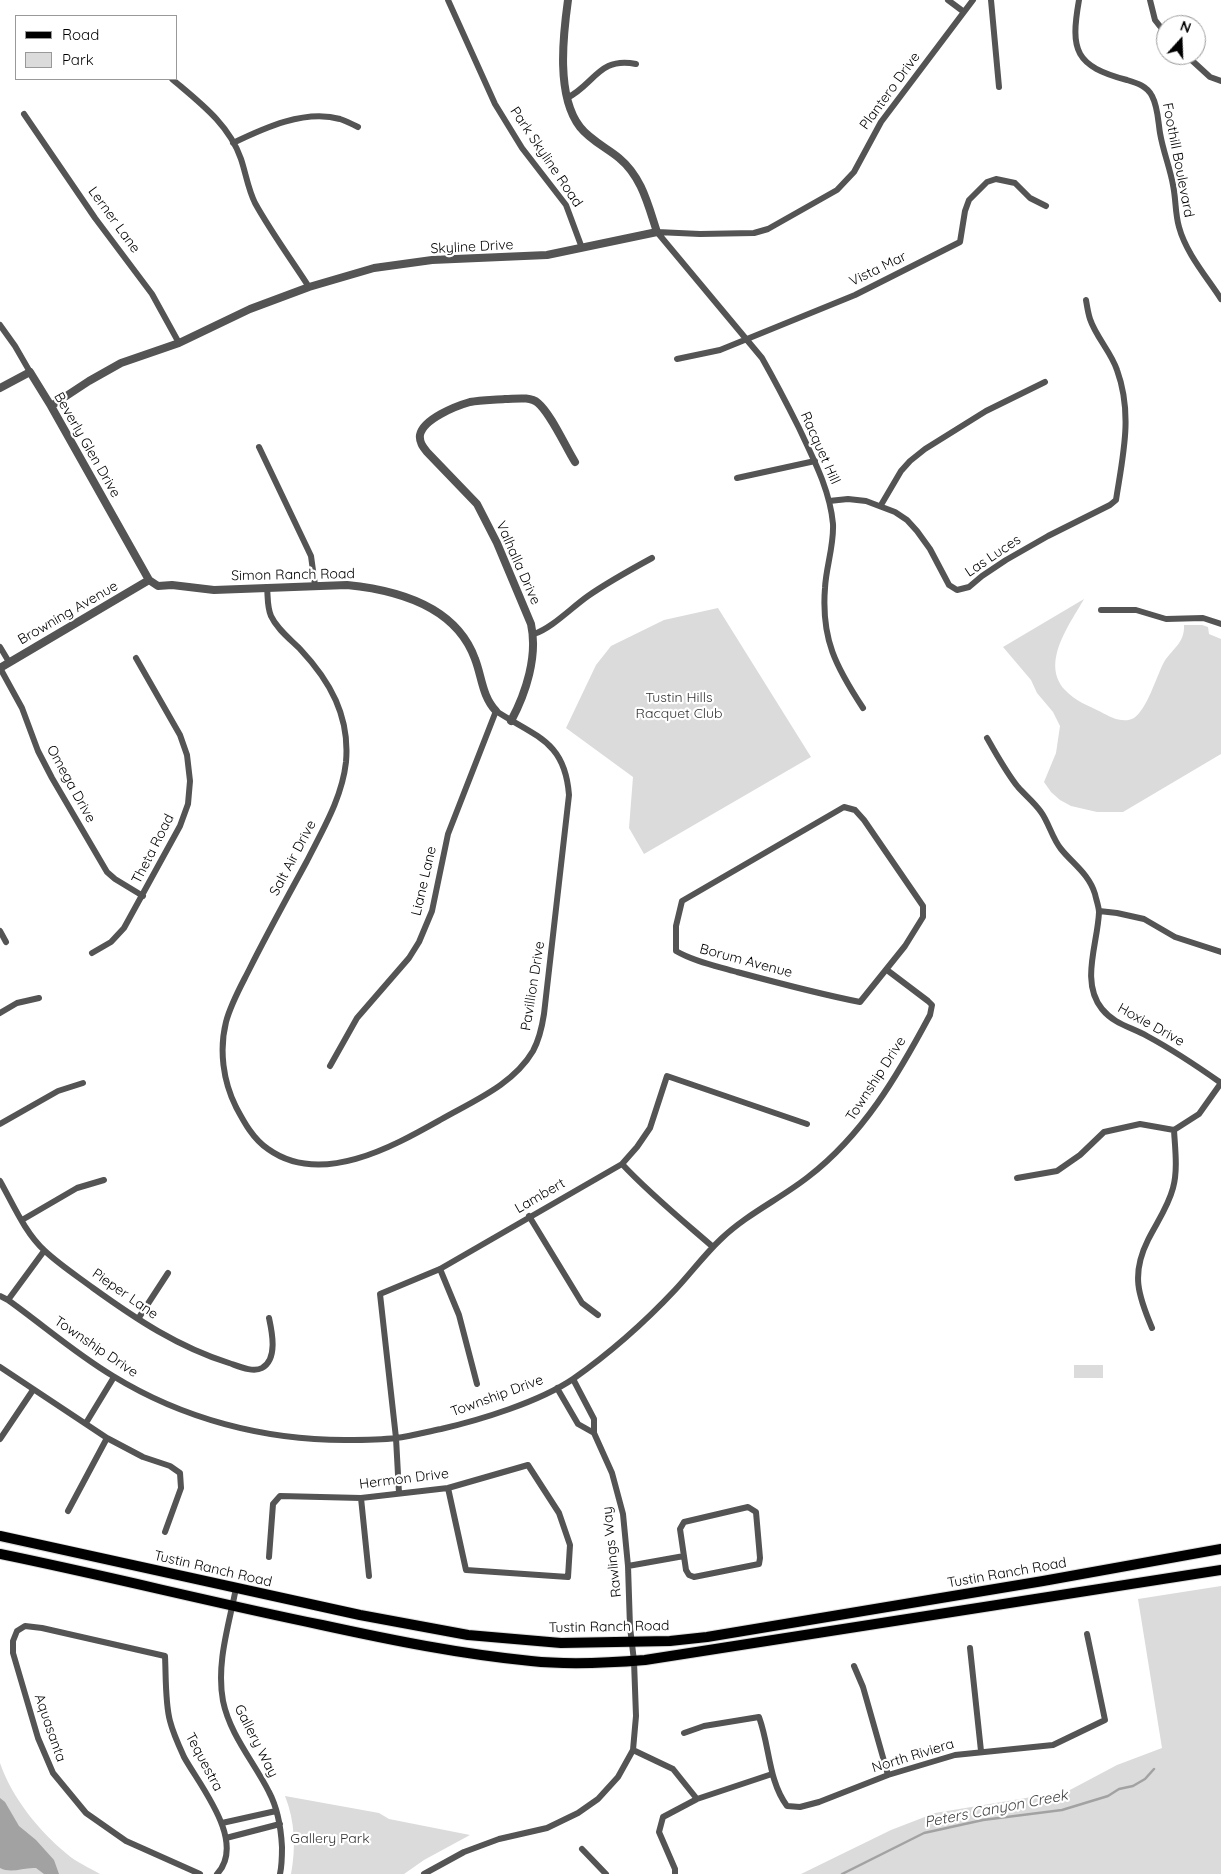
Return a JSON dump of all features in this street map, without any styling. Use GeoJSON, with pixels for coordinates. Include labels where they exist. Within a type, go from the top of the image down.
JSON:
{"type":"FeatureCollection","features":[{"type":"Feature","properties":{"kind":"main road","name":"Tustin Ranch Road"},"geometry":{"type":"LineString","coordinates":[[0,1536],[360,1615],[468,1635],[561,1643],[670,1641],[726,1634],[1221,1549]]}},
{"type":"Feature","properties":{"kind":"main road"},"geometry":{"type":"LineString","coordinates":[[0,1554],[92,1573],[232,1607],[433,1649],[532,1661],[634,1661],[1221,1570]]}},
{"type":"Feature","properties":{"kind":"street","name":"Park Skyline Road"},"geometry":{"type":"LineString","coordinates":[[448,0],[495,104],[522,148],[566,205],[582,248]]}},
{"type":"Feature","properties":{"kind":"street"},"geometry":{"type":"LineString","coordinates":[[568,0],[564,61],[567,98],[580,127],[632,171],[641,186],[657,232]]}},
{"type":"Feature","properties":{"kind":"street"},"geometry":{"type":"LineString","coordinates":[[948,0],[964,12]]}},
{"type":"Feature","properties":{"kind":"street","name":"Plantero Drive"},"geometry":{"type":"LineString","coordinates":[[657,232],[700,234],[754,233],[768,229],[837,190],[854,172],[881,122],[973,0]]}},
{"type":"Feature","properties":{"kind":"street"},"geometry":{"type":"LineString","coordinates":[[991,0],[999,87]]}},
{"type":"Feature","properties":{"kind":"street","name":"Foothill Boulevard"},"geometry":{"type":"LineString","coordinates":[[1079,0],[1075,37],[1081,56],[1096,70],[1140,85],[1152,97],[1172,183],[1180,231],[1191,253],[1221,299]]}},
{"type":"Feature","properties":{"kind":"street"},"geometry":{"type":"LineString","coordinates":[[1150,0],[1156,21]]}},
{"type":"Feature","properties":{"kind":"street"},"geometry":{"type":"LineString","coordinates":[[567,98],[609,65],[623,62],[636,64]]}},
{"type":"Feature","properties":{"kind":"street"},"geometry":{"type":"LineString","coordinates":[[1197,65],[1210,77],[1221,81]]}},
{"type":"Feature","properties":{"kind":"street"},"geometry":{"type":"LineString","coordinates":[[173,80],[209,110],[221,124],[240,159],[254,201],[309,287]]}},
{"type":"Feature","properties":{"kind":"street","name":"Lerner Lane"},"geometry":{"type":"LineString","coordinates":[[24,114],[95,218],[152,294],[179,343]]}},
{"type":"Feature","properties":{"kind":"street"},"geometry":{"type":"LineString","coordinates":[[233,143],[277,124],[318,116],[340,119],[358,127]]}},
{"type":"Feature","properties":{"kind":"street","name":"Vista Mar"},"geometry":{"type":"LineString","coordinates":[[676,359],[720,350],[855,296],[960,242],[965,211],[969,200],[987,182],[996,179],[1015,183],[1030,198],[1046,206]]}},
{"type":"Feature","properties":{"kind":"street","name":"Skyline Drive"},"geometry":{"type":"LineString","coordinates":[[51,406],[121,363],[179,343],[250,309],[309,287],[374,268],[432,260],[530,257],[657,232]]}},
{"type":"Feature","properties":{"kind":"street","name":"Racquet Hill"},"geometry":{"type":"LineString","coordinates":[[657,232],[747,338],[773,377],[815,461],[829,501],[833,525],[825,588],[825,624],[833,656],[846,682],[863,708]]}},
{"type":"Feature","properties":{"kind":"street","name":"Las Luces"},"geometry":{"type":"LineString","coordinates":[[829,501],[866,500],[895,512],[917,531],[930,549],[948,585],[957,590],[969,588],[982,576],[1006,560],[1116,500],[1127,423],[1123,394],[1116,368],[1090,319],[1086,300]]}},
{"type":"Feature","properties":{"kind":"street","name":"Beverly Glen Drive"},"geometry":{"type":"LineString","coordinates":[[0,325],[16,346],[149,580]]}},
{"type":"Feature","properties":{"kind":"street"},"geometry":{"type":"LineString","coordinates":[[0,388],[30,372]]}},
{"type":"Feature","properties":{"kind":"street"},"geometry":{"type":"LineString","coordinates":[[881,505],[901,471],[925,449],[986,411],[1045,382]]}},
{"type":"Feature","properties":{"kind":"street","name":"Valhalla Drive"},"geometry":{"type":"LineString","coordinates":[[511,721],[524,694],[532,657],[534,634],[526,610],[487,522],[477,504],[421,445],[420,434],[424,427],[432,420],[461,405],[472,402],[524,398],[537,402],[546,413],[574,462]]}},
{"type":"Feature","properties":{"kind":"street"},"geometry":{"type":"LineString","coordinates":[[259,447],[311,556],[315,585]]}},
{"type":"Feature","properties":{"kind":"street"},"geometry":{"type":"LineString","coordinates":[[737,478],[815,461]]}},
{"type":"Feature","properties":{"kind":"street"},"geometry":{"type":"LineString","coordinates":[[534,634],[548,628],[589,595],[652,558]]}},
{"type":"Feature","properties":{"kind":"street","name":"Simon Ranch Road"},"geometry":{"type":"LineString","coordinates":[[149,580],[158,586],[172,585],[214,590],[347,585],[366,587],[409,598],[436,612],[460,632],[475,658],[488,701],[496,711]]}},
{"type":"Feature","properties":{"kind":"street","name":"Browning Avenue"},"geometry":{"type":"LineString","coordinates":[[0,668],[149,580]]}},
{"type":"Feature","properties":{"kind":"street","name":"Salt Air Drive"},"geometry":{"type":"LineString","coordinates":[[262,1146],[250,1132],[230,1094],[222,1057],[226,1023],[230,1009],[257,954],[332,812],[343,780],[346,744],[341,711],[335,696],[313,664],[275,624],[270,614],[267,587]]}},
{"type":"Feature","properties":{"kind":"street"},"geometry":{"type":"LineString","coordinates":[[1100,610],[1136,610],[1166,619],[1203,618],[1221,624]]}},
{"type":"Feature","properties":{"kind":"street"},"geometry":{"type":"LineString","coordinates":[[0,647],[9,662]]}},
{"type":"Feature","properties":{"kind":"street","name":"Theta Road"},"geometry":{"type":"LineString","coordinates":[[92,953],[111,942],[124,928],[180,826],[188,804],[190,781],[187,755],[180,734],[136,658]]}},
{"type":"Feature","properties":{"kind":"street","name":"Omega Drive"},"geometry":{"type":"LineString","coordinates":[[0,668],[22,708],[38,751],[52,778],[107,872],[143,896]]}},
{"type":"Feature","properties":{"kind":"street","name":"Pavillion Drive"},"geometry":{"type":"LineString","coordinates":[[262,1146],[276,1155],[304,1164],[324,1164],[371,1154],[406,1139],[498,1086],[518,1071],[533,1050],[540,1033],[544,1014],[570,795],[565,772],[552,746],[496,711]]}},
{"type":"Feature","properties":{"kind":"street","name":"Liane Lane"},"geometry":{"type":"LineString","coordinates":[[330,1066],[356,1018],[409,958],[422,934],[436,895],[448,834],[496,711]]}},
{"type":"Feature","properties":{"kind":"street","name":"Hoxie Drive"},"geometry":{"type":"LineString","coordinates":[[987,738],[1001,764],[1017,786],[1041,812],[1060,848],[1087,876],[1094,892],[1099,912],[1094,943],[1092,978],[1094,994],[1100,1007],[1119,1024],[1146,1035],[1221,1083]]}},
{"type":"Feature","properties":{"kind":"street","name":"Borum Avenue"},"geometry":{"type":"LineString","coordinates":[[844,807],[855,810],[864,820],[922,906],[923,918],[887,970],[860,1002],[807,991],[688,958],[676,951],[676,926],[682,901],[844,807]]}},
{"type":"Feature","properties":{"kind":"street"},"geometry":{"type":"LineString","coordinates":[[1099,912],[1117,913],[1144,919],[1175,937],[1221,952]]}},
{"type":"Feature","properties":{"kind":"street"},"geometry":{"type":"LineString","coordinates":[[0,931],[6,942]]}},
{"type":"Feature","properties":{"kind":"street","name":"Township Drive"},"geometry":{"type":"LineString","coordinates":[[0,1296],[114,1377],[160,1401],[192,1414],[247,1430],[282,1437],[329,1440],[396,1438],[458,1425],[520,1405],[573,1379],[631,1334],[676,1289],[704,1255],[734,1227],[807,1179],[849,1140],[868,1117],[885,1091],[930,1015],[932,1005],[887,970]]}},
{"type":"Feature","properties":{"kind":"street"},"geometry":{"type":"LineString","coordinates":[[0,1013],[17,1003],[39,998]]}},
{"type":"Feature","properties":{"kind":"street","name":"Lambert"},"geometry":{"type":"LineString","coordinates":[[396,1438],[380,1294],[440,1269],[622,1164],[638,1147],[650,1128],[667,1076],[807,1124]]}},
{"type":"Feature","properties":{"kind":"street"},"geometry":{"type":"LineString","coordinates":[[0,1124],[58,1091],[83,1083]]}},
{"type":"Feature","properties":{"kind":"street"},"geometry":{"type":"LineString","coordinates":[[1017,1178],[1057,1171],[1080,1154],[1104,1132],[1140,1124],[1174,1130],[1199,1114],[1221,1083]]}},
{"type":"Feature","properties":{"kind":"street"},"geometry":{"type":"LineString","coordinates":[[1152,1328],[1140,1299],[1138,1270],[1148,1240],[1163,1216],[1174,1187],[1176,1158],[1174,1130]]}},
{"type":"Feature","properties":{"kind":"street"},"geometry":{"type":"LineString","coordinates":[[622,1164],[646,1191],[668,1206],[713,1247]]}},
{"type":"Feature","properties":{"kind":"street"},"geometry":{"type":"LineString","coordinates":[[22,1220],[78,1188],[104,1180]]}},
{"type":"Feature","properties":{"kind":"street","name":"Pieper Lane"},"geometry":{"type":"LineString","coordinates":[[0,1181],[33,1238],[44,1251],[138,1319],[162,1334],[196,1351],[246,1368],[258,1369],[265,1367],[270,1358],[273,1336],[269,1318]]}},
{"type":"Feature","properties":{"kind":"street"},"geometry":{"type":"LineString","coordinates":[[529,1216],[582,1303],[598,1315]]}},
{"type":"Feature","properties":{"kind":"street"},"geometry":{"type":"LineString","coordinates":[[8,1300],[44,1251]]}},
{"type":"Feature","properties":{"kind":"street"},"geometry":{"type":"LineString","coordinates":[[440,1269],[459,1315],[477,1384]]}},
{"type":"Feature","properties":{"kind":"street"},"geometry":{"type":"LineString","coordinates":[[138,1319],[168,1273]]}},
{"type":"Feature","properties":{"kind":"street"},"geometry":{"type":"LineString","coordinates":[[0,1367],[107,1438],[143,1457],[170,1466],[180,1473],[181,1488],[166,1532]]}},
{"type":"Feature","properties":{"kind":"street"},"geometry":{"type":"LineString","coordinates":[[86,1423],[114,1377]]}},
{"type":"Feature","properties":{"kind":"street","name":"Rawlings Way"},"geometry":{"type":"LineString","coordinates":[[424,1874],[464,1852],[499,1839],[547,1828],[578,1814],[598,1799],[618,1777],[633,1750],[636,1716],[634,1661],[623,1514],[612,1473],[594,1433],[594,1419],[573,1379]]}},
{"type":"Feature","properties":{"kind":"street","name":"Rawlings Way"},"geometry":{"type":"LineString","coordinates":[[557,1388],[578,1424],[594,1433]]}},
{"type":"Feature","properties":{"kind":"street"},"geometry":{"type":"LineString","coordinates":[[0,1438],[32,1390]]}},
{"type":"Feature","properties":{"kind":"street"},"geometry":{"type":"LineString","coordinates":[[68,1511],[107,1438]]}},
{"type":"Feature","properties":{"kind":"street"},"geometry":{"type":"LineString","coordinates":[[396,1438],[400,1493]]}},
{"type":"Feature","properties":{"kind":"street","name":"Hermon Drive"},"geometry":{"type":"LineString","coordinates":[[268,1557],[273,1504],[280,1496],[361,1498],[448,1488],[528,1464],[558,1513],[570,1546],[568,1577],[466,1570],[448,1488]]}},
{"type":"Feature","properties":{"kind":"street"},"geometry":{"type":"LineString","coordinates":[[361,1498],[370,1576]]}},
{"type":"Feature","properties":{"kind":"street"},"geometry":{"type":"LineString","coordinates":[[748,1507],[756,1512],[759,1564],[694,1577],[689,1575],[686,1570],[684,1556],[680,1529],[684,1522],[748,1507]]}},
{"type":"Feature","properties":{"kind":"street"},"geometry":{"type":"LineString","coordinates":[[628,1566],[684,1556]]}},
{"type":"Feature","properties":{"kind":"street","name":"Gallery Way"},"geometry":{"type":"LineString","coordinates":[[236,1588],[222,1657],[220,1677],[223,1700],[227,1718],[246,1755],[269,1792],[276,1811],[280,1824],[282,1866],[280,1874]]}},
{"type":"Feature","properties":{"kind":"street","name":"Aquasanta"},"geometry":{"type":"LineString","coordinates":[[164,1656],[42,1628],[25,1626],[17,1631],[13,1641],[13,1653],[38,1738],[53,1773],[86,1813],[126,1841],[200,1874]]}},
{"type":"Feature","properties":{"kind":"street","name":"North Riviera"},"geometry":{"type":"LineString","coordinates":[[772,1774],[779,1795],[787,1806],[800,1807],[819,1802],[888,1775],[955,1754],[1053,1745],[1105,1720],[1087,1634]]}},
{"type":"Feature","properties":{"kind":"street"},"geometry":{"type":"LineString","coordinates":[[970,1648],[981,1752]]}},
{"type":"Feature","properties":{"kind":"street","name":"Tequestra"},"geometry":{"type":"LineString","coordinates":[[164,1656],[170,1721],[183,1755],[222,1823],[226,1838],[222,1868],[217,1874]]}},
{"type":"Feature","properties":{"kind":"street"},"geometry":{"type":"LineString","coordinates":[[854,1666],[864,1687],[888,1775]]}},
{"type":"Feature","properties":{"kind":"street"},"geometry":{"type":"LineString","coordinates":[[675,1874],[675,1869],[659,1832],[663,1817],[697,1799],[772,1774],[764,1729],[759,1717],[704,1726],[684,1733]]}},
{"type":"Feature","properties":{"kind":"street"},"geometry":{"type":"LineString","coordinates":[[633,1750],[654,1758],[673,1769],[697,1799]]}},
{"type":"Feature","properties":{"kind":"street"},"geometry":{"type":"LineString","coordinates":[[222,1823],[276,1811]]}},
{"type":"Feature","properties":{"kind":"street"},"geometry":{"type":"LineString","coordinates":[[226,1838],[280,1824]]}},
{"type":"Feature","properties":{"kind":"street"},"geometry":{"type":"LineString","coordinates":[[582,1848],[606,1874]]}},
{"type":"Feature","properties":{"kind":"green space"},"geometry":{"type":"Polygon","coordinates":[[[1084,599],[1065,632],[1056,656],[1055,668],[1058,679],[1065,690],[1073,697],[1117,719],[1130,720],[1139,714],[1151,693],[1163,664],[1180,642],[1184,632],[1184,625],[1208,627],[1209,634],[1221,639],[1221,754],[1123,812],[1097,812],[1071,806],[1051,792],[1044,782],[1056,753],[1060,726],[1053,712],[1037,693],[1031,680],[1003,647],[1084,599]]]}},
{"type":"Feature","properties":{"kind":"green space","name":"Tustin Hills Racquet Club"},"geometry":{"type":"Polygon","coordinates":[[[718,608],[811,757],[644,854],[629,828],[633,777],[566,728],[596,665],[611,646],[664,620],[718,608]]]}},
{"type":"Feature","properties":{"kind":"green space"},"geometry":{"type":"Polygon","coordinates":[[[1074,1365],[1103,1365],[1103,1378],[1074,1378],[1074,1365]]]}},
{"type":"Feature","properties":{"kind":"green space"},"geometry":{"type":"Polygon","coordinates":[[[1221,1586],[1221,1874],[801,1874],[891,1830],[935,1813],[1068,1791],[1117,1765],[1162,1748],[1138,1599],[1221,1586]]]}},
{"type":"Feature","properties":{"kind":"green space"},"geometry":{"type":"Polygon","coordinates":[[[0,1763],[19,1801],[46,1835],[71,1857],[100,1874],[0,1874],[0,1763]]]}},
{"type":"Feature","properties":{"kind":"green space","name":"Gallery Park"},"geometry":{"type":"Polygon","coordinates":[[[285,1796],[379,1813],[389,1819],[470,1835],[424,1860],[404,1874],[291,1874],[294,1835],[291,1815],[285,1796]]]}},
{"type":"Feature","properties":{"kind":"shaded area"},"geometry":{"type":"Polygon","coordinates":[[[0,1798],[5,1802],[19,1826],[36,1840],[54,1860],[59,1874],[44,1874],[36,1868],[4,1870],[0,1868],[0,1798]]]}},
{"type":"Feature","properties":{"kind":"waterway","name":"Peters Canyon Creek"},"geometry":{"type":"LineString","coordinates":[[842,1874],[924,1833],[983,1820],[1062,1810],[1108,1796],[1119,1789],[1133,1786],[1145,1779],[1154,1769]]}}]}
